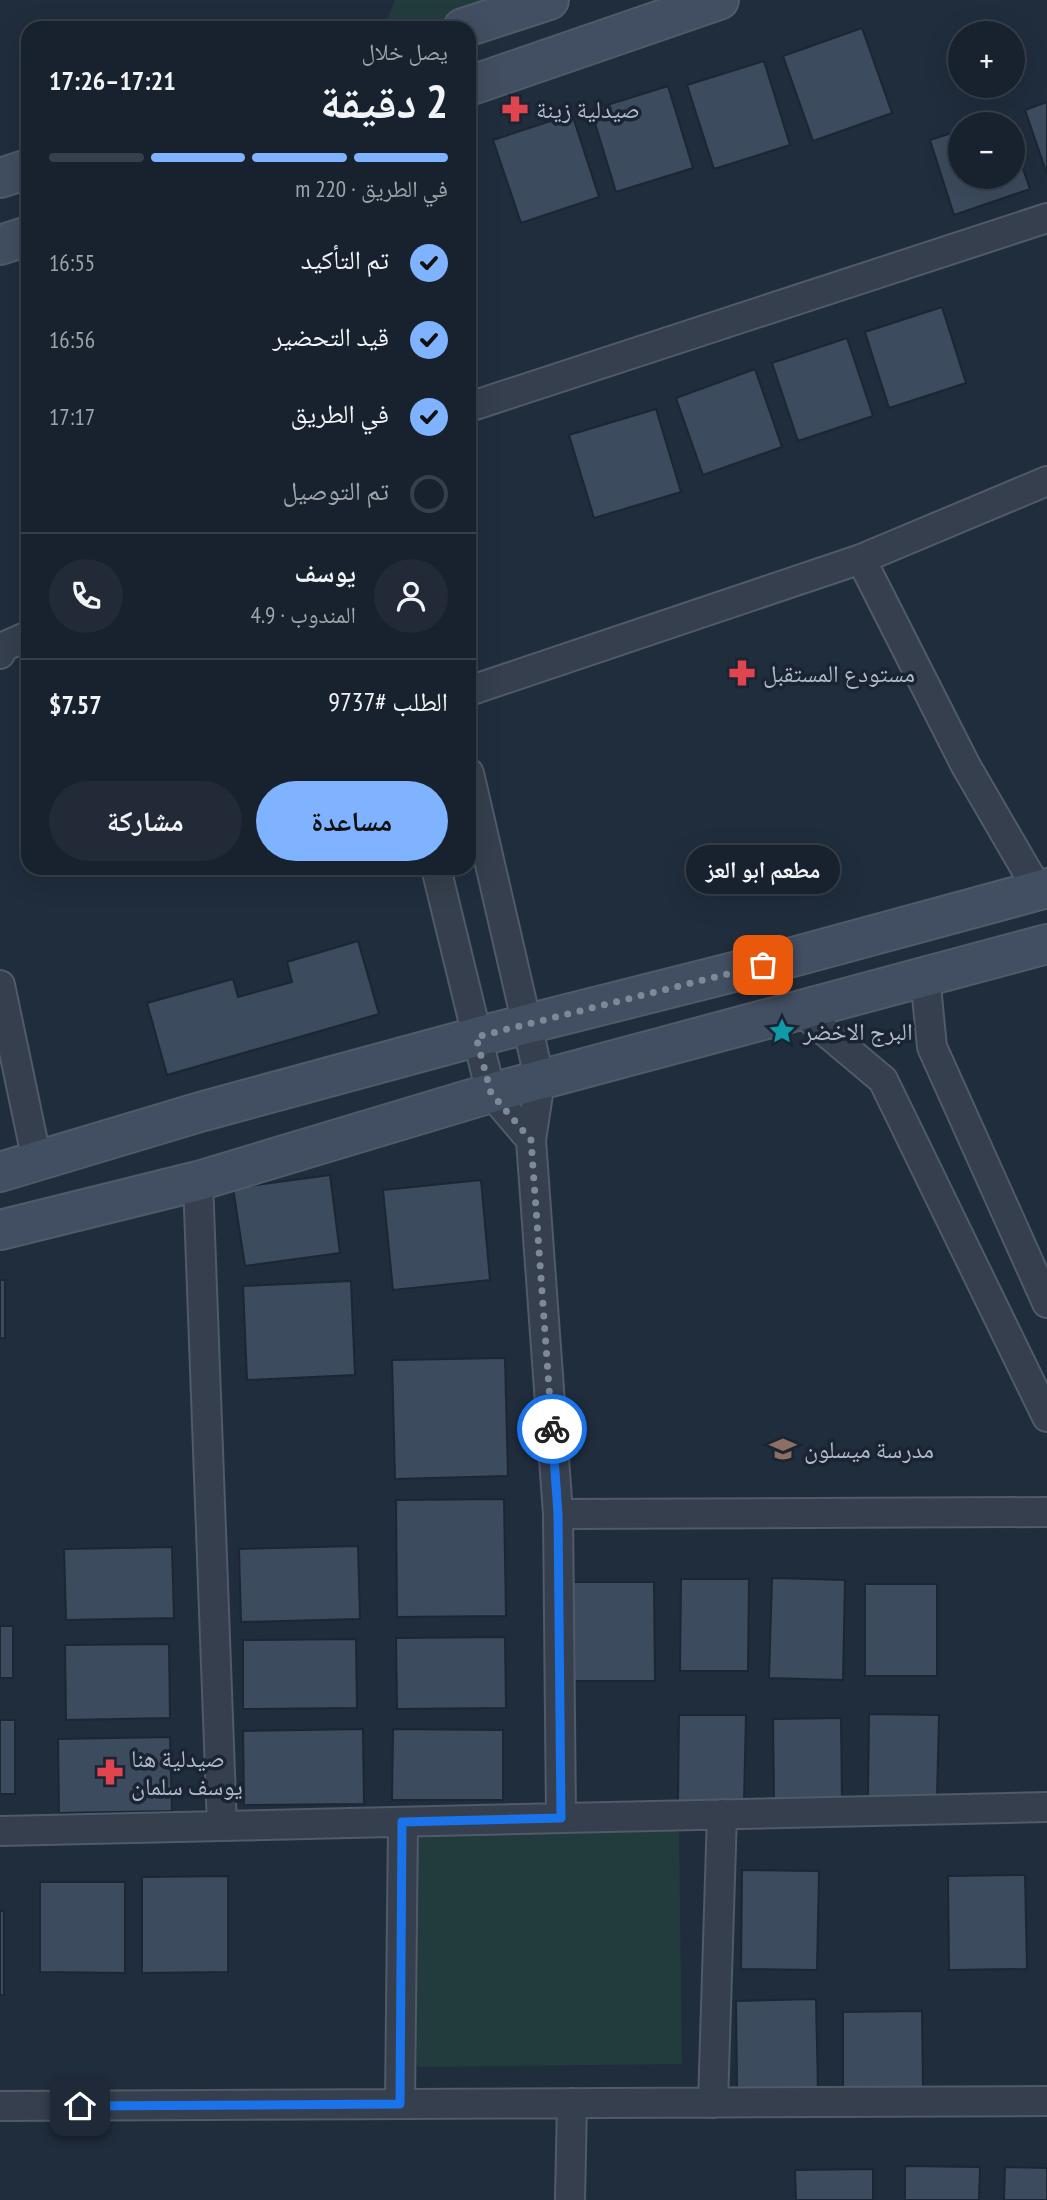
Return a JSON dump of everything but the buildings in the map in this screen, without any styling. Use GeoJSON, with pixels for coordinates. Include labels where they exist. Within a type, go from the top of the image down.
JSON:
{"type":"FeatureCollection","features":[{"type":"Feature","properties":{"kind":"street"},"geometry":{"type":"LineString","coordinates":[[476,24],[549,0]]}},
{"type":"Feature","properties":{"kind":"street"},"geometry":{"type":"LineString","coordinates":[[476,84],[719,0]]}},
{"type":"Feature","properties":{"kind":"street"},"geometry":{"type":"LineString","coordinates":[[0,178],[21,171]]}},
{"type":"Feature","properties":{"kind":"street"},"geometry":{"type":"LineString","coordinates":[[476,405],[1047,218]]}},
{"type":"Feature","properties":{"kind":"street"},"geometry":{"type":"LineString","coordinates":[[0,245],[21,238]]}},
{"type":"Feature","properties":{"kind":"street"},"geometry":{"type":"LineString","coordinates":[[476,689],[862,559],[1047,481]]}},
{"type":"Feature","properties":{"kind":"street"},"geometry":{"type":"LineString","coordinates":[[0,1172],[200,1112],[476,1037],[789,958],[1043,889],[966,766],[862,559]]}},
{"type":"Feature","properties":{"kind":"street"},"geometry":{"type":"LineString","coordinates":[[0,654],[3,647],[21,639]]}},
{"type":"Feature","properties":{"kind":"street"},"geometry":{"type":"LineString","coordinates":[[476,803],[540,1081],[531,1140],[558,1514],[561,1818]]}},
{"type":"Feature","properties":{"kind":"street"},"geometry":{"type":"LineString","coordinates":[[438,875],[491,1093],[531,1140]]}},
{"type":"Feature","properties":{"kind":"street"},"geometry":{"type":"LineString","coordinates":[[0,1230],[198,1181],[491,1093],[1047,944]]}},
{"type":"Feature","properties":{"kind":"street"},"geometry":{"type":"LineString","coordinates":[[925,976],[932,1046],[1047,1303]]}},
{"type":"Feature","properties":{"kind":"street"},"geometry":{"type":"LineString","coordinates":[[0,985],[37,1161]]}},
{"type":"Feature","properties":{"kind":"street"},"geometry":{"type":"LineString","coordinates":[[801,1011],[883,1080],[1047,1417]]}},
{"type":"Feature","properties":{"kind":"street"},"geometry":{"type":"LineString","coordinates":[[198,1181],[222,1826]]}},
{"type":"Feature","properties":{"kind":"street"},"geometry":{"type":"LineString","coordinates":[[558,1514],[1047,1512]]}},
{"type":"Feature","properties":{"kind":"street"},"geometry":{"type":"LineString","coordinates":[[0,1830],[1047,1807]]}},
{"type":"Feature","properties":{"kind":"street"},"geometry":{"type":"LineString","coordinates":[[713,2103],[722,1814]]}},
{"type":"Feature","properties":{"kind":"street"},"geometry":{"type":"LineString","coordinates":[[400,2104],[402,1822]]}},
{"type":"Feature","properties":{"kind":"street"},"geometry":{"type":"LineString","coordinates":[[0,2106],[1047,2101]]}},
{"type":"Feature","properties":{"kind":"street"},"geometry":{"type":"LineString","coordinates":[[570,2200],[572,2104]]}},
{"type":"Feature","properties":{"kind":"green space"},"geometry":{"type":"Polygon","coordinates":[[[395,0],[549,0],[476,24],[476,21],[387,21],[395,0]]]}},
{"type":"Feature","properties":{"kind":"green space"},"geometry":{"type":"Polygon","coordinates":[[[679,1829],[682,2064],[417,2067],[414,1832],[679,1829]]]}},
{"type":"Feature","properties":{"kind":"way so far"},"geometry":{"type":"LineString","coordinates":[[552,1429],[531,1140],[491,1093],[476,1037],[763,965]]}},
{"type":"Feature","properties":{"kind":"place","name":"صيدلية زينة"},"geometry":{"type":"Point","coordinates":[515,109]}},
{"type":"Feature","properties":{"kind":"place","name":"مستودع المستقبل"},"geometry":{"type":"Point","coordinates":[742,673]}},
{"type":"Feature","properties":{"kind":"place","name":"مطعم ابو العز"},"geometry":{"type":"Point","coordinates":[763,965]}},
{"type":"Feature","properties":{"kind":"place","name":"البرج الاخضر"},"geometry":{"type":"Point","coordinates":[782,1031]}},
{"type":"Feature","properties":{"kind":"place","name":"مدرسة ميسلون"},"geometry":{"type":"Point","coordinates":[783,1449]}},
{"type":"Feature","properties":{"kind":"place","name":"صيدلية هنا يوسف سلمان"},"geometry":{"type":"Point","coordinates":[110,1772]}},
{"type":"Feature","properties":{"kind":"route"},"geometry":{"type":"LineString","coordinates":[[80,2106],[400,2104],[402,1822],[561,1818],[558,1514],[552,1429]]}}]}
